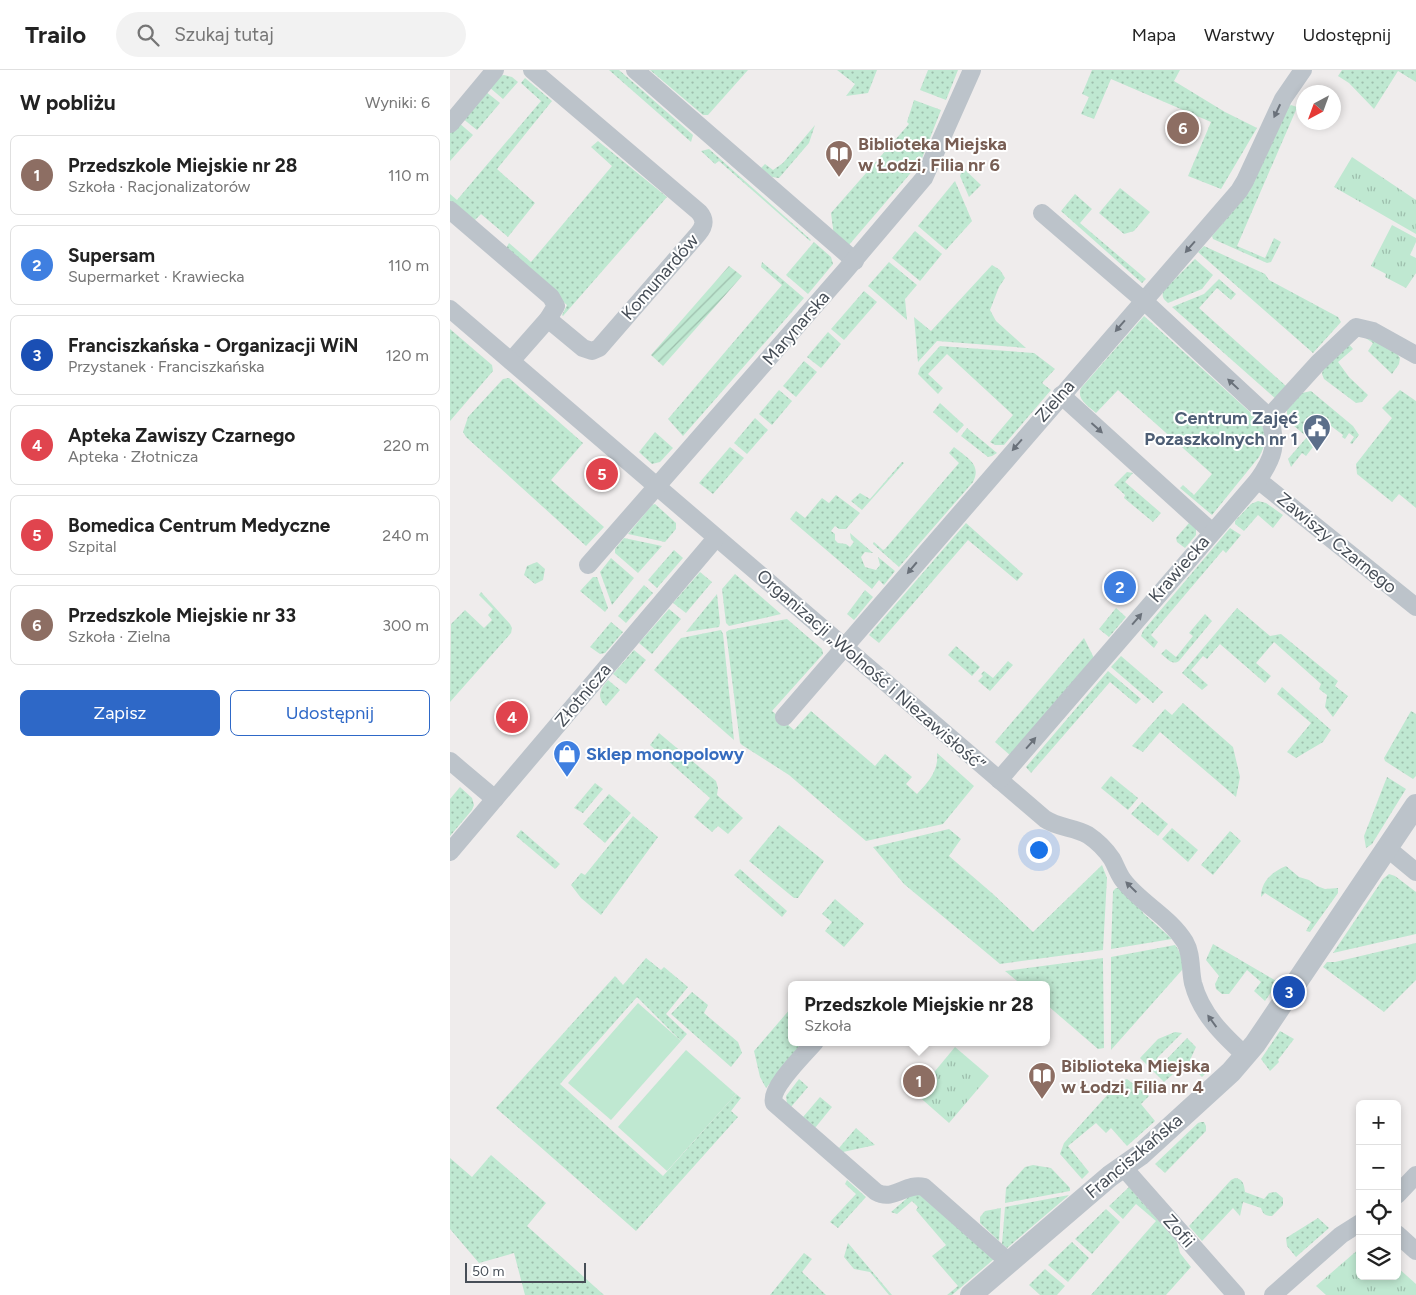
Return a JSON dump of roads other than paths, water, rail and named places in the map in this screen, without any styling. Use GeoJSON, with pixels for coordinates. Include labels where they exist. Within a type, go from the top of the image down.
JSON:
{"type":"FeatureCollection","features":[{"type":"Feature","properties":{"kind":"street"},"geometry":{"type":"LineString","coordinates":[[450,124],[495,70]]}},
{"type":"Feature","properties":{"kind":"street","name":"Komunardów"},"geometry":{"type":"LineString","coordinates":[[532,70],[699,212],[704,220],[702,229],[698,234],[599,348],[592,351],[582,348],[548,319]]}},
{"type":"Feature","properties":{"kind":"street"},"geometry":{"type":"LineString","coordinates":[[635,70],[854,261]]}},
{"type":"Feature","properties":{"kind":"street","name":"Marynarska"},"geometry":{"type":"LineString","coordinates":[[588,565],[854,261],[924,178],[972,70]]}},
{"type":"Feature","properties":{"kind":"street","name":"Zielna"},"geometry":{"type":"LineString","coordinates":[[784,716],[1239,191],[1283,99],[1303,70]]}},
{"type":"Feature","properties":{"kind":"street"},"geometry":{"type":"LineString","coordinates":[[450,210],[551,297],[556,306],[548,319],[511,361]]}},
{"type":"Feature","properties":{"kind":"street"},"geometry":{"type":"LineString","coordinates":[[1042,213],[1143,300],[1269,417],[1318,363],[1356,326],[1373,332],[1416,355]]}},
{"type":"Feature","properties":{"kind":"street","name":"Organizacji „Wolność i Niezawisłość”"},"geometry":{"type":"LineString","coordinates":[[450,309],[1045,819],[1087,835],[1104,850],[1123,880],[1180,934],[1188,948],[1193,981],[1211,1021],[1246,1056]]}},
{"type":"Feature","properties":{"kind":"street"},"geometry":{"type":"LineString","coordinates":[[1061,395],[1212,532]]}},
{"type":"Feature","properties":{"kind":"street","name":"Krawiecka"},"geometry":{"type":"LineString","coordinates":[[999,780],[1258,480],[1273,453],[1273,429],[1269,417]]}},
{"type":"Feature","properties":{"kind":"street","name":"Zawiszy Czarnego"},"geometry":{"type":"LineString","coordinates":[[1258,480],[1416,607]]}},
{"type":"Feature","properties":{"kind":"street","name":"Złotnicza"},"geometry":{"type":"LineString","coordinates":[[450,852],[716,538]]}},
{"type":"Feature","properties":{"kind":"street"},"geometry":{"type":"LineString","coordinates":[[450,761],[495,799]]}},
{"type":"Feature","properties":{"kind":"street","name":"Franciszkańska"},"geometry":{"type":"LineString","coordinates":[[971,1295],[1110,1176],[1140,1155],[1246,1056],[1416,804]]}},
{"type":"Feature","properties":{"kind":"street"},"geometry":{"type":"LineString","coordinates":[[1387,848],[1416,872]]}},
{"type":"Feature","properties":{"kind":"street"},"geometry":{"type":"LineString","coordinates":[[812,1046],[776,1088],[773,1099],[774,1103],[876,1192],[889,1195],[897,1194],[912,1186],[924,1187],[1009,1262]]}},
{"type":"Feature","properties":{"kind":"street","name":"Zofii"},"geometry":{"type":"LineString","coordinates":[[1123,1167],[1236,1295]]}},
{"type":"Feature","properties":{"kind":"street"},"geometry":{"type":"LineString","coordinates":[[1401,1191],[1416,1175]]}},
{"type":"Feature","properties":{"kind":"street"},"geometry":{"type":"LineString","coordinates":[[1273,1295],[1341,1235],[1356,1226]]}},
{"type":"Feature","properties":{"kind":"street"},"geometry":{"type":"LineString","coordinates":[[1398,1235],[1416,1251]]}},
{"type":"Feature","properties":{"kind":"place","name":"Przedszkole Miejskie nr 33"},"geometry":{"type":"Point","coordinates":[1183,128]}},
{"type":"Feature","properties":{"kind":"place","name":"Biblioteka Miejska w Łodzi, Filia nr 6"},"geometry":{"type":"Point","coordinates":[839,178]}},
{"type":"Feature","properties":{"kind":"place","name":"Centrum Zajęć Pozaszkolnych nr 1"},"geometry":{"type":"Point","coordinates":[1317,452]}},
{"type":"Feature","properties":{"kind":"place","name":"Bomedica Centrum Medyczne"},"geometry":{"type":"Point","coordinates":[602,474]}},
{"type":"Feature","properties":{"kind":"place","name":"Supersam"},"geometry":{"type":"Point","coordinates":[1120,587]}},
{"type":"Feature","properties":{"kind":"place","name":"Apteka Zawiszy Czarnego"},"geometry":{"type":"Point","coordinates":[512,717]}},
{"type":"Feature","properties":{"kind":"place","name":"Sklep monopolowy"},"geometry":{"type":"Point","coordinates":[567,778]}},
{"type":"Feature","properties":{"kind":"place","name":"Franciszkańska - Organizacji WiN"},"geometry":{"type":"Point","coordinates":[1289,992]}},
{"type":"Feature","properties":{"kind":"place","name":"Przedszkole Miejskie nr 28"},"geometry":{"type":"Point","coordinates":[919,1081]}},
{"type":"Feature","properties":{"kind":"place","name":"Biblioteka Miejska w Łodzi, Filia nr 4"},"geometry":{"type":"Point","coordinates":[1042,1100]}}]}
